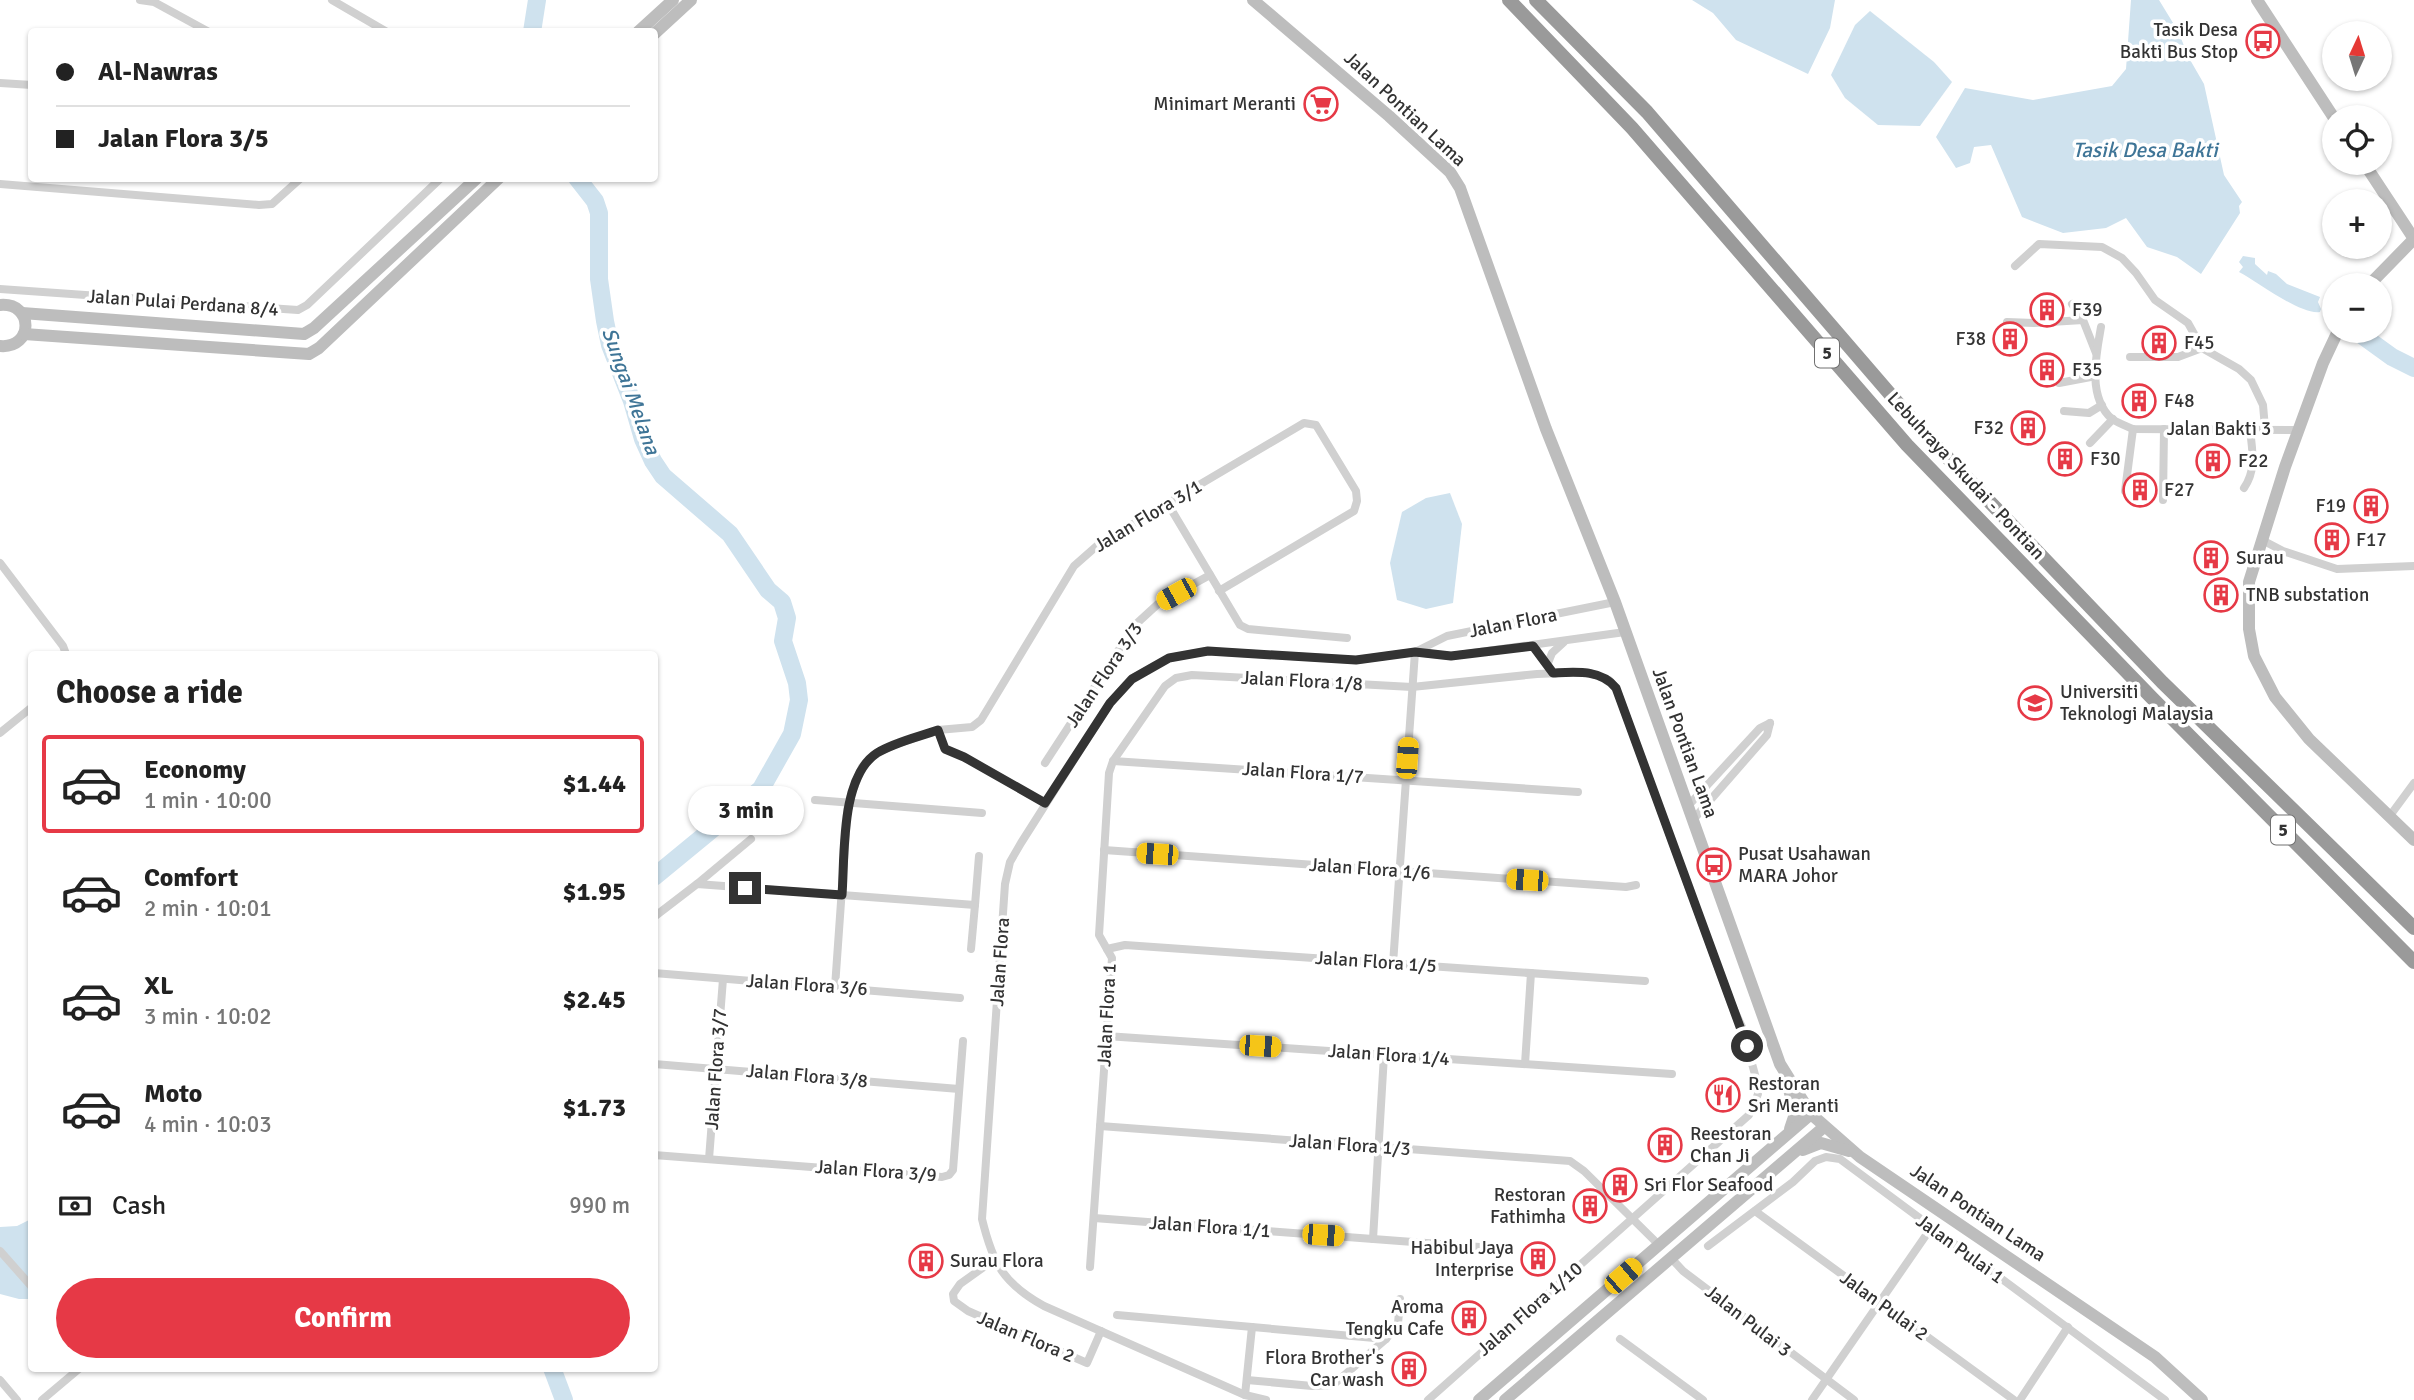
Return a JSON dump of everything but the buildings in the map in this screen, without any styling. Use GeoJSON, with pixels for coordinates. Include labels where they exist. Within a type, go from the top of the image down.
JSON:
{"type":"FeatureCollection","features":[{"type":"Feature","properties":{"kind":"highway","name":"Lebuhraya Skudai - Pontian"},"geometry":{"type":"LineString","coordinates":[[1509,0],[1632,128],[1907,445],[2153,699],[2414,962]]}},
{"type":"Feature","properties":{"kind":"highway","name":"Lebuhraya Skudai - Pontian"},"geometry":{"type":"LineString","coordinates":[[1536,0],[1647,112],[1922,430],[2162,682],[2414,928]]}},
{"type":"Feature","properties":{"kind":"street"},"geometry":{"type":"LineString","coordinates":[[140,0],[154,2],[202,28]]}},
{"type":"Feature","properties":{"kind":"street"},"geometry":{"type":"LineString","coordinates":[[332,0],[380,28]]}},
{"type":"Feature","properties":{"kind":"street"},"geometry":{"type":"LineString","coordinates":[[642,28],[673,0]]}},
{"type":"Feature","properties":{"kind":"street"},"geometry":{"type":"LineString","coordinates":[[658,30],[691,0]]}},
{"type":"Feature","properties":{"kind":"street","name":"Jalan Pontian Lama"},"geometry":{"type":"LineString","coordinates":[[1253,0],[1389,116],[1450,173],[1460,188],[1546,429],[1615,602],[1780,1064],[1811,1114],[1860,1157],[2155,1357],[2202,1400]]}},
{"type":"Feature","properties":{"kind":"street"},"geometry":{"type":"LineString","coordinates":[[2257,0],[2326,105]]}},
{"type":"Feature","properties":{"kind":"street"},"geometry":{"type":"LineString","coordinates":[[0,83],[28,85]]}},
{"type":"Feature","properties":{"kind":"street"},"geometry":{"type":"LineString","coordinates":[[2372,175],[2414,239],[2381,273]]}},
{"type":"Feature","properties":{"kind":"street"},"geometry":{"type":"LineString","coordinates":[[0,184],[259,205],[272,204],[297,182]]}},
{"type":"Feature","properties":{"kind":"street","name":"Jalan Pulai Perdana 8/4"},"geometry":{"type":"LineString","coordinates":[[0,289],[298,310],[307,305],[437,182]]}},
{"type":"Feature","properties":{"kind":"street"},"geometry":{"type":"LineString","coordinates":[[0,305],[14,307],[22,313],[304,334],[314,328],[473,182]]}},
{"type":"Feature","properties":{"kind":"street"},"geometry":{"type":"LineString","coordinates":[[24,334],[309,354],[319,348],[495,182]]}},
{"type":"Feature","properties":{"kind":"street"},"geometry":{"type":"LineString","coordinates":[[2015,266],[2039,244],[2102,247],[2122,258],[2155,300],[2188,323],[2202,348],[2239,369],[2251,380],[2263,405],[2265,428]]}},
{"type":"Feature","properties":{"kind":"street"},"geometry":{"type":"LineString","coordinates":[[2073,304],[2096,353]]}},
{"type":"Feature","properties":{"kind":"street"},"geometry":{"type":"LineString","coordinates":[[1,349],[18,343],[24,334],[26,324],[22,313]]}},
{"type":"Feature","properties":{"kind":"street"},"geometry":{"type":"LineString","coordinates":[[2007,322],[2082,320]]}},
{"type":"Feature","properties":{"kind":"street","name":"Jalan Bakti 3"},"geometry":{"type":"LineString","coordinates":[[2101,327],[2096,353],[2096,388],[2102,405],[2113,419],[2133,429],[2299,430]]}},
{"type":"Feature","properties":{"kind":"street"},"geometry":{"type":"LineString","coordinates":[[2333,343],[2299,430],[2249,582],[2249,629],[2254,656],[2275,698],[2309,739],[2414,840]]}},
{"type":"Feature","properties":{"kind":"street"},"geometry":{"type":"LineString","coordinates":[[2130,357],[2178,357],[2202,348]]}},
{"type":"Feature","properties":{"kind":"street"},"geometry":{"type":"LineString","coordinates":[[2059,383],[2096,376]]}},
{"type":"Feature","properties":{"kind":"street"},"geometry":{"type":"LineString","coordinates":[[2064,411],[2090,413],[2102,405]]}},
{"type":"Feature","properties":{"kind":"street"},"geometry":{"type":"LineString","coordinates":[[2090,443],[2113,419]]}},
{"type":"Feature","properties":{"kind":"street","name":"Jalan Flora 3/1"},"geometry":{"type":"LineString","coordinates":[[835,987],[848,803],[866,761],[878,752],[897,744],[938,730],[971,727],[981,720],[1074,566],[1099,544],[1304,423],[1316,425],[1356,491],[1357,501],[1353,510],[1219,591]]}},
{"type":"Feature","properties":{"kind":"street"},"geometry":{"type":"LineString","coordinates":[[2125,491],[2133,429]]}},
{"type":"Feature","properties":{"kind":"street"},"geometry":{"type":"LineString","coordinates":[[2163,500],[2164,429]]}},
{"type":"Feature","properties":{"kind":"street"},"geometry":{"type":"LineString","coordinates":[[2244,488],[2250,479],[2253,465],[2250,429]]}},
{"type":"Feature","properties":{"kind":"street"},"geometry":{"type":"LineString","coordinates":[[1168,504],[1240,625],[1248,629],[1347,638]]}},
{"type":"Feature","properties":{"kind":"street"},"geometry":{"type":"LineString","coordinates":[[2262,540],[2283,551],[2337,569],[2414,566]]}},
{"type":"Feature","properties":{"kind":"street"},"geometry":{"type":"LineString","coordinates":[[0,563],[65,651]]}},
{"type":"Feature","properties":{"kind":"street","name":"Jalan Flora 3/3"},"geometry":{"type":"LineString","coordinates":[[1045,763],[1135,625],[1158,603],[1210,575]]}},
{"type":"Feature","properties":{"kind":"street","name":"Jalan Flora"},"geometry":{"type":"LineString","coordinates":[[1415,652],[1447,636],[1615,602]]}},
{"type":"Feature","properties":{"kind":"street","name":"Jalan Flora"},"geometry":{"type":"LineString","coordinates":[[1266,1400],[1245,1395],[1044,1306],[1020,1292],[1007,1279],[995,1259],[982,1219],[1005,884],[1010,862],[1110,703],[1132,679],[1169,658],[1208,651],[1356,660],[1415,652],[1451,656],[1625,632]]}},
{"type":"Feature","properties":{"kind":"street"},"geometry":{"type":"LineString","coordinates":[[1548,663],[1552,653],[1567,641]]}},
{"type":"Feature","properties":{"kind":"street"},"geometry":{"type":"LineString","coordinates":[[1533,646],[1553,673]]}},
{"type":"Feature","properties":{"kind":"street"},"geometry":{"type":"LineString","coordinates":[[1393,964],[1415,652]]}},
{"type":"Feature","properties":{"kind":"street","name":"Jalan Flora 1/10"},"geometry":{"type":"LineString","coordinates":[[1428,1400],[1749,1115],[1759,1094],[1742,1027],[1616,688],[1609,680],[1587,672],[1553,673]]}},
{"type":"Feature","properties":{"kind":"street","name":"Jalan Flora 1/8"},"geometry":{"type":"LineString","coordinates":[[1192,675],[1412,687],[1553,673]]}},
{"type":"Feature","properties":{"kind":"street","name":"Jalan Flora 1"},"geometry":{"type":"LineString","coordinates":[[1090,1268],[1112,958],[1099,935],[1109,773],[1112,761],[1165,687],[1177,678],[1192,675]]}},
{"type":"Feature","properties":{"kind":"street"},"geometry":{"type":"LineString","coordinates":[[0,733],[28,710]]}},
{"type":"Feature","properties":{"kind":"street"},"geometry":{"type":"LineString","coordinates":[[1687,807],[1760,728],[1770,723],[1767,735],[1692,821]]}},
{"type":"Feature","properties":{"kind":"street"},"geometry":{"type":"LineString","coordinates":[[938,730],[945,749],[1045,803]]}},
{"type":"Feature","properties":{"kind":"street","name":"Jalan Flora 1/7"},"geometry":{"type":"LineString","coordinates":[[1112,761],[1578,792]]}},
{"type":"Feature","properties":{"kind":"street"},"geometry":{"type":"LineString","coordinates":[[2389,817],[2414,783]]}},
{"type":"Feature","properties":{"kind":"street"},"geometry":{"type":"LineString","coordinates":[[815,800],[982,813]]}},
{"type":"Feature","properties":{"kind":"street"},"geometry":{"type":"LineString","coordinates":[[658,914],[751,839]]}},
{"type":"Feature","properties":{"kind":"street","name":"Jalan Flora 1/6"},"geometry":{"type":"LineString","coordinates":[[1104,850],[1626,887],[1636,885]]}},
{"type":"Feature","properties":{"kind":"street"},"geometry":{"type":"LineString","coordinates":[[971,949],[979,856]]}},
{"type":"Feature","properties":{"kind":"street"},"geometry":{"type":"LineString","coordinates":[[696,884],[975,905]]}},
{"type":"Feature","properties":{"kind":"street","name":"Jalan Flora 1/5"},"geometry":{"type":"LineString","coordinates":[[1107,949],[1125,945],[1645,981]]}},
{"type":"Feature","properties":{"kind":"street","name":"Jalan Flora 3/6"},"geometry":{"type":"LineString","coordinates":[[658,973],[960,998]]}},
{"type":"Feature","properties":{"kind":"street"},"geometry":{"type":"LineString","coordinates":[[1525,1064],[1531,973]]}},
{"type":"Feature","properties":{"kind":"street","name":"Jalan Flora 3/7"},"geometry":{"type":"LineString","coordinates":[[709,1160],[723,979]]}},
{"type":"Feature","properties":{"kind":"street","name":"Jalan Flora 1/4"},"geometry":{"type":"LineString","coordinates":[[1106,1036],[1672,1074]]}},
{"type":"Feature","properties":{"kind":"street","name":"Jalan Flora 3/9"},"geometry":{"type":"LineString","coordinates":[[709,1160],[942,1177],[949,1175],[953,1170],[963,1041]]}},
{"type":"Feature","properties":{"kind":"street"},"geometry":{"type":"LineString","coordinates":[[1373,1239],[1384,1055]]}},
{"type":"Feature","properties":{"kind":"street","name":"Jalan Flora 3/8"},"geometry":{"type":"LineString","coordinates":[[658,1063],[959,1089]]}},
{"type":"Feature","properties":{"kind":"street"},"geometry":{"type":"LineString","coordinates":[[1780,1064],[1796,1111],[1790,1129],[1781,1141]]}},
{"type":"Feature","properties":{"kind":"street"},"geometry":{"type":"LineString","coordinates":[[1479,1400],[1811,1114]]}},
{"type":"Feature","properties":{"kind":"street","name":"Jalan Flora 1/3"},"geometry":{"type":"LineString","coordinates":[[1100,1126],[1570,1161],[1659,1245]]}},
{"type":"Feature","properties":{"kind":"street"},"geometry":{"type":"LineString","coordinates":[[1505,1400],[1824,1127]]}},
{"type":"Feature","properties":{"kind":"street"},"geometry":{"type":"LineString","coordinates":[[1788,1158],[1821,1143],[1840,1147],[1860,1157]]}},
{"type":"Feature","properties":{"kind":"street"},"geometry":{"type":"LineString","coordinates":[[658,1155],[709,1160]]}},
{"type":"Feature","properties":{"kind":"street","name":"Jalan Pulai 1"},"geometry":{"type":"LineString","coordinates":[[1708,1246],[1815,1161],[1831,1157],[1840,1159],[2165,1400]]}},
{"type":"Feature","properties":{"kind":"street","name":"Jalan Pulai 2"},"geometry":{"type":"LineString","coordinates":[[1755,1211],[2014,1400]]}},
{"type":"Feature","properties":{"kind":"street","name":"Jalan Flora 1/1"},"geometry":{"type":"LineString","coordinates":[[1094,1218],[1493,1248]]}},
{"type":"Feature","properties":{"kind":"street"},"geometry":{"type":"LineString","coordinates":[[1812,1400],[1931,1228]]}},
{"type":"Feature","properties":{"kind":"street"},"geometry":{"type":"LineString","coordinates":[[1659,1245],[1671,1258]]}},
{"type":"Feature","properties":{"kind":"street"},"geometry":{"type":"LineString","coordinates":[[0,1251],[28,1282]]}},
{"type":"Feature","properties":{"kind":"street","name":"Jalan Pulai 3"},"geometry":{"type":"LineString","coordinates":[[1671,1258],[1683,1271],[1854,1400]]}},
{"type":"Feature","properties":{"kind":"street","name":"Jalan Flora 2"},"geometry":{"type":"LineString","coordinates":[[995,1259],[960,1284],[953,1294],[954,1301],[968,1311],[1087,1363],[1101,1331]]}},
{"type":"Feature","properties":{"kind":"street"},"geometry":{"type":"LineString","coordinates":[[1247,1380],[1312,1386],[1333,1385],[1386,1339],[1398,1324],[1400,1299]]}},
{"type":"Feature","properties":{"kind":"street"},"geometry":{"type":"LineString","coordinates":[[1117,1315],[1386,1339]]}},
{"type":"Feature","properties":{"kind":"street"},"geometry":{"type":"LineString","coordinates":[[1245,1395],[1252,1327]]}},
{"type":"Feature","properties":{"kind":"street"},"geometry":{"type":"LineString","coordinates":[[2020,1400],[2067,1327]]}},
{"type":"Feature","properties":{"kind":"street"},"geometry":{"type":"LineString","coordinates":[[1620,1339],[1703,1400]]}},
{"type":"Feature","properties":{"kind":"street"},"geometry":{"type":"LineString","coordinates":[[42,1400],[75,1372]]}},
{"type":"Feature","properties":{"kind":"street"},"geometry":{"type":"LineString","coordinates":[[0,1380],[17,1400]]}},
{"type":"Feature","properties":{"kind":"water"},"geometry":{"type":"Polygon","coordinates":[[[1692,0],[1835,0],[1830,28],[1808,74],[1736,40],[1713,13],[1692,0]]]}},
{"type":"Feature","properties":{"kind":"water","name":"Tasik Desa Bakti"},"geometry":{"type":"Polygon","coordinates":[[[2131,0],[2159,0],[2178,31],[2204,84],[2224,175],[2242,202],[2239,206],[2240,213],[2201,274],[2177,257],[2147,247],[2126,218],[2106,228],[2063,233],[2022,217],[1991,145],[1974,147],[1970,163],[1956,168],[1936,137],[1965,88],[2033,100],[2112,86],[2126,69],[2131,0]]]}},
{"type":"Feature","properties":{"kind":"water"},"geometry":{"type":"Polygon","coordinates":[[[1870,11],[1934,62],[1952,82],[1920,126],[1878,125],[1845,98],[1831,75],[1855,25],[1870,11]]]}},
{"type":"Feature","properties":{"kind":"water"},"geometry":{"type":"Polygon","coordinates":[[[2243,256],[2255,258],[2255,264],[2267,275],[2268,271],[2276,274],[2287,284],[2320,297],[2320,312],[2312,312],[2291,303],[2239,272],[2243,267],[2239,262],[2243,256]]]}},
{"type":"Feature","properties":{"kind":"water"},"geometry":{"type":"Polygon","coordinates":[[[1450,493],[1462,524],[1453,603],[1426,609],[1397,600],[1390,563],[1402,512],[1426,498],[1450,493]]]}},
{"type":"Feature","properties":{"kind":"water"},"geometry":{"type":"Polygon","coordinates":[[[28,1220],[28,1299],[0,1294],[0,1227],[17,1226],[28,1220]]]}},
{"type":"Feature","properties":{"kind":"waterway","name":"Sungai Melana"},"geometry":{"type":"LineString","coordinates":[[533,28],[537,0]]}},
{"type":"Feature","properties":{"kind":"waterway","name":"Sungai Melana"},"geometry":{"type":"LineString","coordinates":[[580,182],[595,201],[599,213],[599,279],[605,321],[610,345],[632,401],[643,439],[663,476],[730,534],[768,590],[782,602],[787,618],[783,641],[797,683],[799,700],[792,734],[761,789],[658,874]]}},
{"type":"Feature","properties":{"kind":"waterway"},"geometry":{"type":"LineString","coordinates":[[2373,343],[2414,368]]}},
{"type":"Feature","properties":{"kind":"waterway","name":"Sungai Melana"},"geometry":{"type":"LineString","coordinates":[[554,1372],[564,1400]]}},
{"type":"Feature","properties":{"kind":"place","name":"Tasik Desa Bakti Bus Stop"},"geometry":{"type":"Point","coordinates":[2263,41]}},
{"type":"Feature","properties":{"kind":"place","name":"Minimart Meranti"},"geometry":{"type":"Point","coordinates":[1321,104]}},
{"type":"Feature","properties":{"kind":"place","name":"F39"},"geometry":{"type":"Point","coordinates":[2047,310]}},
{"type":"Feature","properties":{"kind":"place","name":"F38"},"geometry":{"type":"Point","coordinates":[2010,339]}},
{"type":"Feature","properties":{"kind":"place","name":"F45"},"geometry":{"type":"Point","coordinates":[2159,343]}},
{"type":"Feature","properties":{"kind":"place","name":"F35"},"geometry":{"type":"Point","coordinates":[2047,370]}},
{"type":"Feature","properties":{"kind":"place","name":"F48"},"geometry":{"type":"Point","coordinates":[2139,401]}},
{"type":"Feature","properties":{"kind":"place","name":"F32"},"geometry":{"type":"Point","coordinates":[2028,428]}},
{"type":"Feature","properties":{"kind":"place","name":"F30"},"geometry":{"type":"Point","coordinates":[2065,459]}},
{"type":"Feature","properties":{"kind":"place","name":"F22"},"geometry":{"type":"Point","coordinates":[2213,461]}},
{"type":"Feature","properties":{"kind":"place","name":"F27"},"geometry":{"type":"Point","coordinates":[2140,490]}},
{"type":"Feature","properties":{"kind":"place","name":"F19"},"geometry":{"type":"Point","coordinates":[2371,506]}},
{"type":"Feature","properties":{"kind":"place","name":"F17"},"geometry":{"type":"Point","coordinates":[2332,540]}},
{"type":"Feature","properties":{"kind":"place","name":"Surau"},"geometry":{"type":"Point","coordinates":[2211,558]}},
{"type":"Feature","properties":{"kind":"place","name":"TNB substation"},"geometry":{"type":"Point","coordinates":[2221,595]}},
{"type":"Feature","properties":{"kind":"place","name":"Universiti Teknologi Malaysia"},"geometry":{"type":"Point","coordinates":[2035,703]}},
{"type":"Feature","properties":{"kind":"place","name":"Pusat Usahawan MARA Johor"},"geometry":{"type":"Point","coordinates":[1714,865]}},
{"type":"Feature","properties":{"kind":"place","name":"Restoran Sri Meranti"},"geometry":{"type":"Point","coordinates":[1723,1095]}},
{"type":"Feature","properties":{"kind":"place","name":"Reestoran Chan Ji"},"geometry":{"type":"Point","coordinates":[1665,1145]}},
{"type":"Feature","properties":{"kind":"place","name":"Sri Flor Seafood"},"geometry":{"type":"Point","coordinates":[1620,1185]}},
{"type":"Feature","properties":{"kind":"place","name":"Restoran Fathimha"},"geometry":{"type":"Point","coordinates":[1590,1206]}},
{"type":"Feature","properties":{"kind":"place","name":"Habibul Jaya Interprise"},"geometry":{"type":"Point","coordinates":[1538,1259]}},
{"type":"Feature","properties":{"kind":"place","name":"Surau Flora"},"geometry":{"type":"Point","coordinates":[926,1261]}},
{"type":"Feature","properties":{"kind":"place","name":"Aroma Tengku Cafe"},"geometry":{"type":"Point","coordinates":[1469,1318]}},
{"type":"Feature","properties":{"kind":"place","name":"Flora Brother's Car wash"},"geometry":{"type":"Point","coordinates":[1409,1369]}},
{"type":"Feature","properties":{"kind":"route"},"geometry":{"type":"LineString","coordinates":[[745,888],[842,895],[848,803],[862,767],[878,752],[938,730],[945,749],[1045,803],[1110,703],[1132,679],[1169,658],[1208,651],[1356,660],[1415,652],[1451,656],[1533,646],[1553,673],[1587,672],[1609,680],[1616,688],[1747,1046]]}}]}
